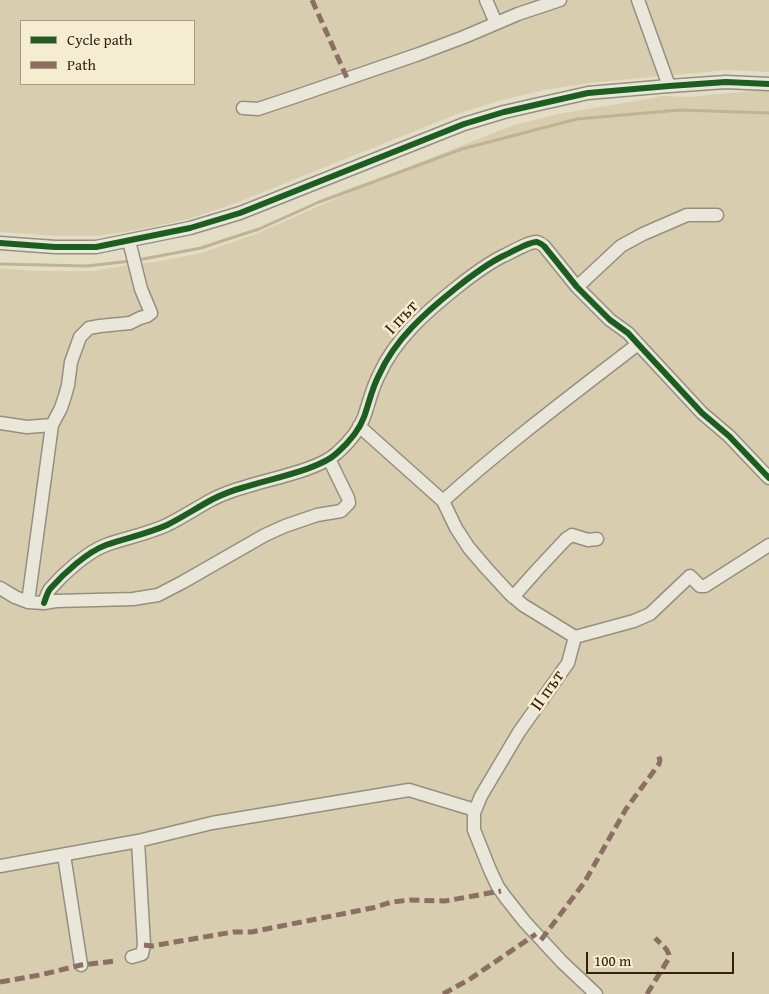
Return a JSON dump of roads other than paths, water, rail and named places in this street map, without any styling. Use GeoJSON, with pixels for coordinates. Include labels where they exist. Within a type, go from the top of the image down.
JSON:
{"type":"FeatureCollection","features":[{"type":"Feature","properties":{"kind":"street"},"geometry":{"type":"LineString","coordinates":[[486,0],[496,23]]}},
{"type":"Feature","properties":{"kind":"street"},"geometry":{"type":"LineString","coordinates":[[243,108],[258,109],[276,103],[419,54],[518,14],[560,0]]}},
{"type":"Feature","properties":{"kind":"street"},"geometry":{"type":"LineString","coordinates":[[638,0],[669,86]]}},
{"type":"Feature","properties":{"kind":"street"},"geometry":{"type":"LineString","coordinates":[[0,243],[55,247],[96,247],[190,228],[240,213],[464,124],[504,112],[588,93],[726,82],[769,84]]}},
{"type":"Feature","properties":{"kind":"street"},"geometry":{"type":"LineString","coordinates":[[577,287],[621,246],[643,234],[687,216],[717,215]]}},
{"type":"Feature","properties":{"kind":"street"},"geometry":{"type":"LineString","coordinates":[[28,602],[52,425],[61,408],[71,362],[80,337],[88,328],[130,323],[151,313],[140,284],[129,241]]}},
{"type":"Feature","properties":{"kind":"street","name":"І път"},"geometry":{"type":"LineString","coordinates":[[44,603],[49,590],[64,575],[78,562],[105,545],[169,524],[214,499],[243,487],[297,472],[324,462],[335,455],[347,443],[364,418],[370,395],[379,374],[396,346],[410,329],[442,299],[477,271],[500,258],[536,242],[544,246],[577,287],[610,320],[628,333],[702,412],[729,436],[769,478]]}},
{"type":"Feature","properties":{"kind":"street"},"geometry":{"type":"LineString","coordinates":[[443,501],[480,468],[638,344]]}},
{"type":"Feature","properties":{"kind":"street"},"geometry":{"type":"LineString","coordinates":[[0,423],[27,428],[52,425]]}},
{"type":"Feature","properties":{"kind":"street"},"geometry":{"type":"LineString","coordinates":[[359,426],[443,501],[456,528],[469,548],[522,605],[574,637],[634,621],[650,614],[674,589],[690,576],[700,586],[705,586],[769,545]]}},
{"type":"Feature","properties":{"kind":"street"},"geometry":{"type":"LineString","coordinates":[[0,588],[14,597],[28,602],[44,603],[133,599],[158,595],[265,535],[317,515],[341,510],[348,503],[348,498],[329,459]]}},
{"type":"Feature","properties":{"kind":"street"},"geometry":{"type":"LineString","coordinates":[[514,597],[566,539],[572,535],[588,540],[597,539]]}},
{"type":"Feature","properties":{"kind":"street","name":"ІІ път"},"geometry":{"type":"LineString","coordinates":[[574,637],[568,663],[520,732],[481,796],[474,813],[474,830],[490,870],[506,898],[562,962],[596,994]]}},
{"type":"Feature","properties":{"kind":"street"},"geometry":{"type":"LineString","coordinates":[[0,866],[138,840],[212,823],[409,790],[475,810]]}},
{"type":"Feature","properties":{"kind":"street"},"geometry":{"type":"LineString","coordinates":[[132,957],[142,954],[144,945],[138,840]]}},
{"type":"Feature","properties":{"kind":"street"},"geometry":{"type":"LineString","coordinates":[[64,855],[81,965]]}},
{"type":"Feature","properties":{"kind":"waterway"},"geometry":{"type":"LineString","coordinates":[[138,260],[201,248],[259,229],[319,202],[462,149],[577,119],[680,110],[769,113]]}},
{"type":"Feature","properties":{"kind":"waterway"},"geometry":{"type":"LineString","coordinates":[[0,264],[87,266],[131,261]]}}]}
